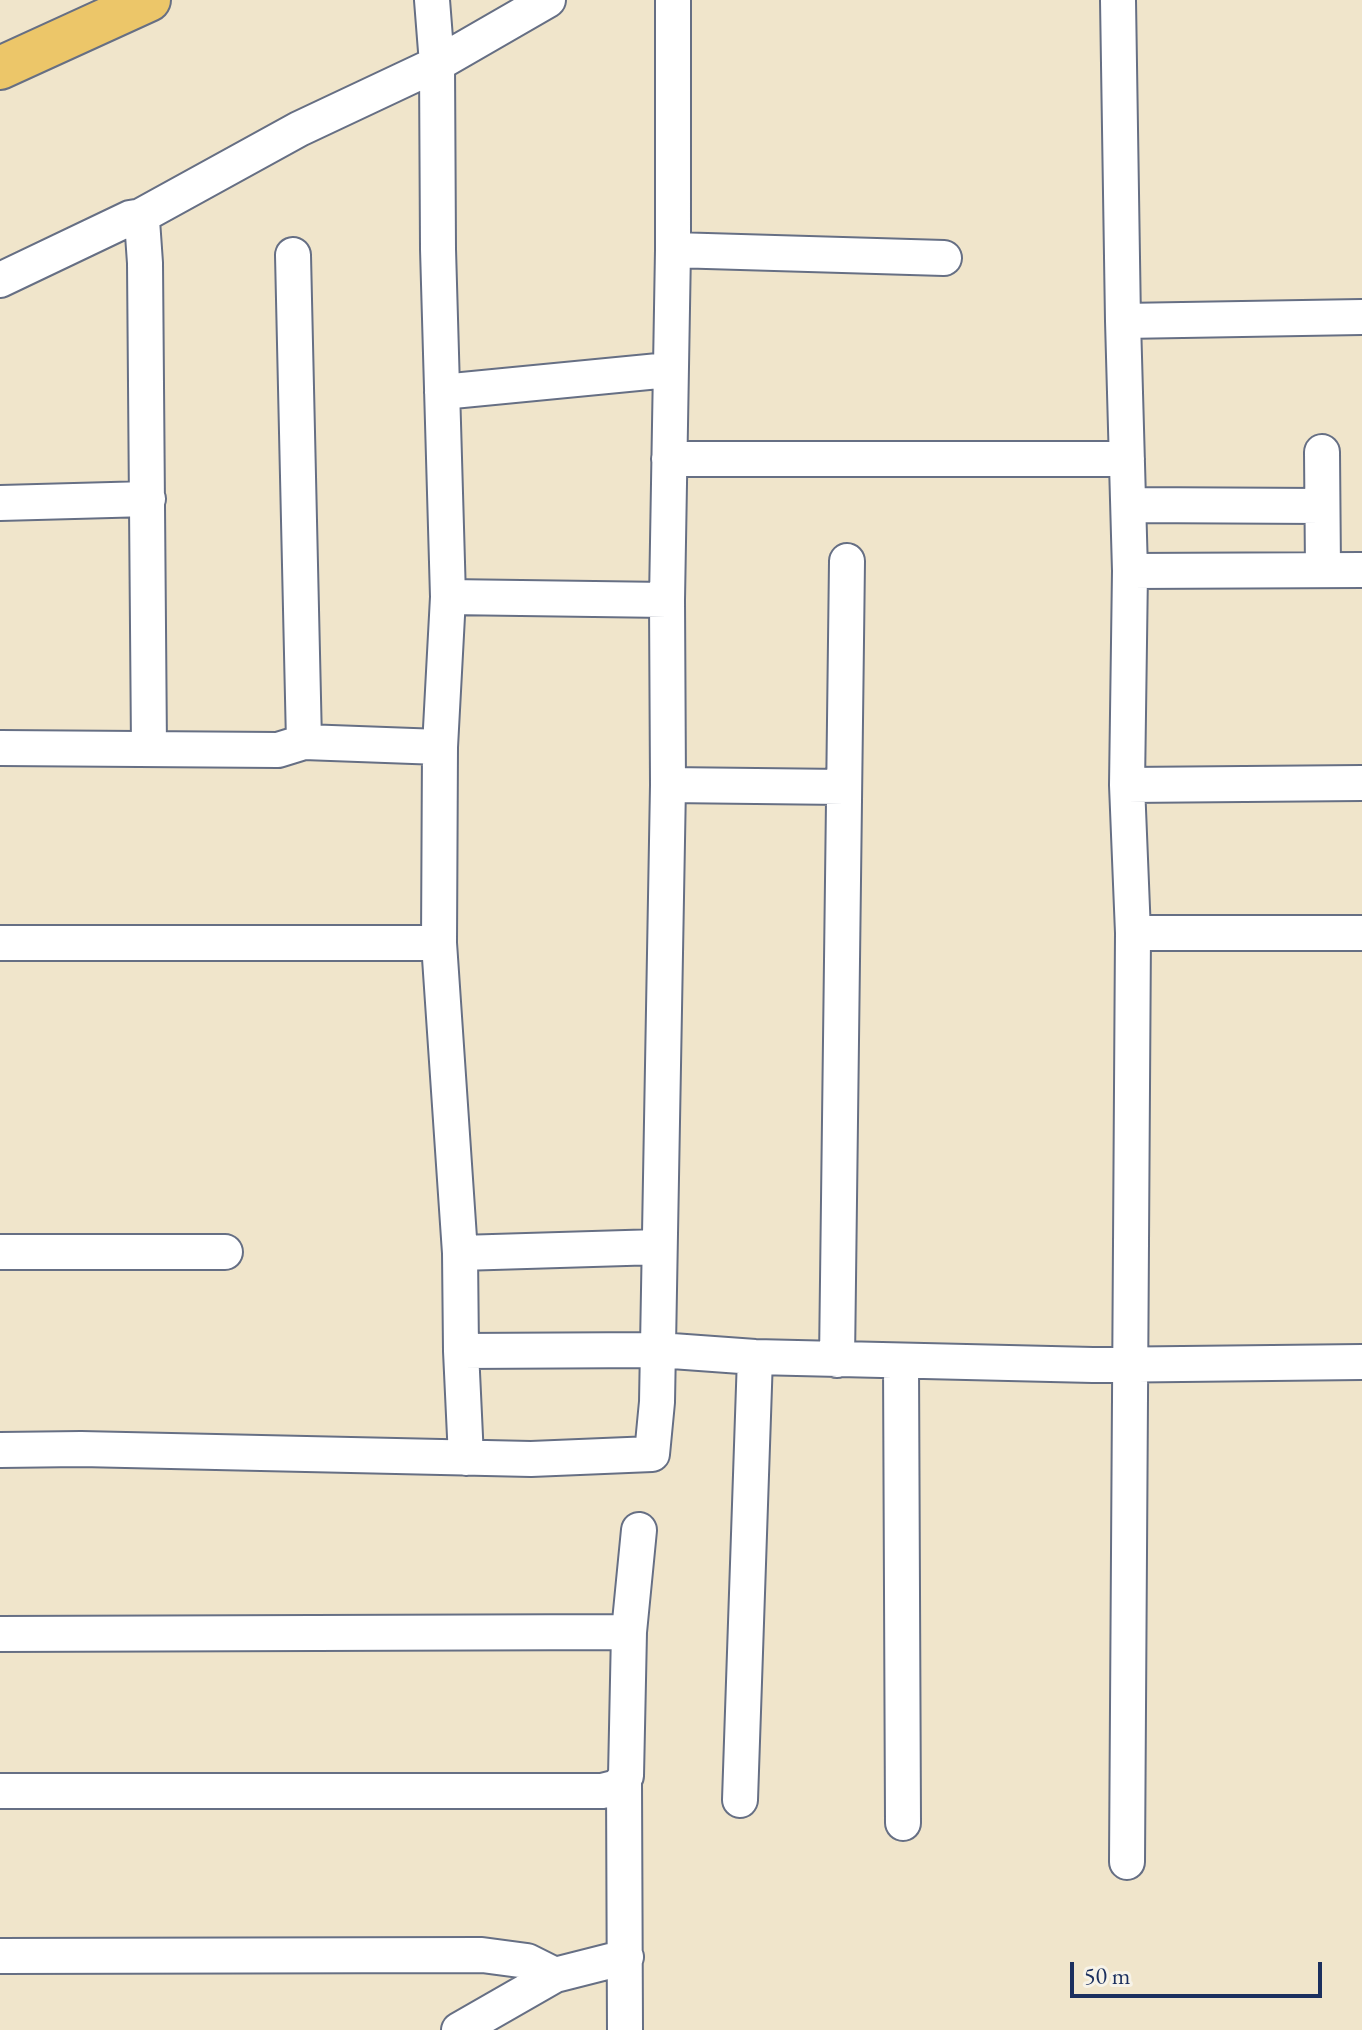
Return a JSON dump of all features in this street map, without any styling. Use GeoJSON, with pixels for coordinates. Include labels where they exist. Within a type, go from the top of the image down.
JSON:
{"type":"FeatureCollection","features":[{"type":"Feature","properties":{"kind":"main road"},"geometry":{"type":"LineString","coordinates":[[0,68],[121,6]]}},
{"type":"Feature","properties":{"kind":"street"},"geometry":{"type":"LineString","coordinates":[[432,0],[437,64],[448,597],[440,747],[439,943],[460,1253],[466,1458]]}},
{"type":"Feature","properties":{"kind":"street"},"geometry":{"type":"LineString","coordinates":[[0,280],[130,218],[139,217],[299,129],[437,64],[548,0]]}},
{"type":"Feature","properties":{"kind":"street"},"geometry":{"type":"LineString","coordinates":[[0,1450],[531,1459],[652,1454],[657,1402],[668,785],[673,0]]}},
{"type":"Feature","properties":{"kind":"street"},"geometry":{"type":"LineString","coordinates":[[1118,0],[1130,571],[1127,785],[1133,933],[1127,1862]]}},
{"type":"Feature","properties":{"kind":"street"},"geometry":{"type":"LineString","coordinates":[[139,217],[143,224],[145,263],[149,748]]}},
{"type":"Feature","properties":{"kind":"street"},"geometry":{"type":"LineString","coordinates":[[673,250],[944,258]]}},
{"type":"Feature","properties":{"kind":"street"},"geometry":{"type":"LineString","coordinates":[[293,255],[304,742]]}},
{"type":"Feature","properties":{"kind":"street"},"geometry":{"type":"LineString","coordinates":[[1123,321],[1362,317]]}},
{"type":"Feature","properties":{"kind":"street"},"geometry":{"type":"LineString","coordinates":[[442,392],[669,370]]}},
{"type":"Feature","properties":{"kind":"street"},"geometry":{"type":"LineString","coordinates":[[1322,452],[1323,570]]}},
{"type":"Feature","properties":{"kind":"street"},"geometry":{"type":"LineString","coordinates":[[669,459],[1127,459]]}},
{"type":"Feature","properties":{"kind":"street"},"geometry":{"type":"LineString","coordinates":[[0,503],[148,499]]}},
{"type":"Feature","properties":{"kind":"street"},"geometry":{"type":"LineString","coordinates":[[1129,505],[1322,506]]}},
{"type":"Feature","properties":{"kind":"street"},"geometry":{"type":"LineString","coordinates":[[837,1360],[847,561]]}},
{"type":"Feature","properties":{"kind":"street"},"geometry":{"type":"LineString","coordinates":[[1130,571],[1362,570]]}},
{"type":"Feature","properties":{"kind":"street"},"geometry":{"type":"LineString","coordinates":[[448,597],[667,600]]}},
{"type":"Feature","properties":{"kind":"street"},"geometry":{"type":"LineString","coordinates":[[0,748],[278,750],[304,742],[440,747]]}},
{"type":"Feature","properties":{"kind":"street"},"geometry":{"type":"LineString","coordinates":[[1127,785],[1362,783]]}},
{"type":"Feature","properties":{"kind":"street"},"geometry":{"type":"LineString","coordinates":[[668,785],[844,787]]}},
{"type":"Feature","properties":{"kind":"street"},"geometry":{"type":"LineString","coordinates":[[1133,933],[1362,933]]}},
{"type":"Feature","properties":{"kind":"street"},"geometry":{"type":"LineString","coordinates":[[0,943],[439,943]]}},
{"type":"Feature","properties":{"kind":"street"},"geometry":{"type":"LineString","coordinates":[[460,1253],[659,1247]]}},
{"type":"Feature","properties":{"kind":"street"},"geometry":{"type":"LineString","coordinates":[[0,1252],[225,1252]]}},
{"type":"Feature","properties":{"kind":"street"},"geometry":{"type":"LineString","coordinates":[[461,1351],[658,1350],[837,1360],[1128,1366],[1362,1362]]}},
{"type":"Feature","properties":{"kind":"street"},"geometry":{"type":"LineString","coordinates":[[740,1800],[755,1357]]}},
{"type":"Feature","properties":{"kind":"street"},"geometry":{"type":"LineString","coordinates":[[901,1362],[903,1823]]}},
{"type":"Feature","properties":{"kind":"street"},"geometry":{"type":"LineString","coordinates":[[625,2030],[624,1781],[629,1632],[639,1530]]}},
{"type":"Feature","properties":{"kind":"street"},"geometry":{"type":"LineString","coordinates":[[0,1634],[629,1632]]}},
{"type":"Feature","properties":{"kind":"street"},"geometry":{"type":"LineString","coordinates":[[0,1791],[602,1791],[618,1787],[624,1781]]}},
{"type":"Feature","properties":{"kind":"street"},"geometry":{"type":"LineString","coordinates":[[0,1956],[482,1955],[527,1961],[555,1975]]}},
{"type":"Feature","properties":{"kind":"street"},"geometry":{"type":"LineString","coordinates":[[459,2030],[555,1975],[626,1957]]}}]}
